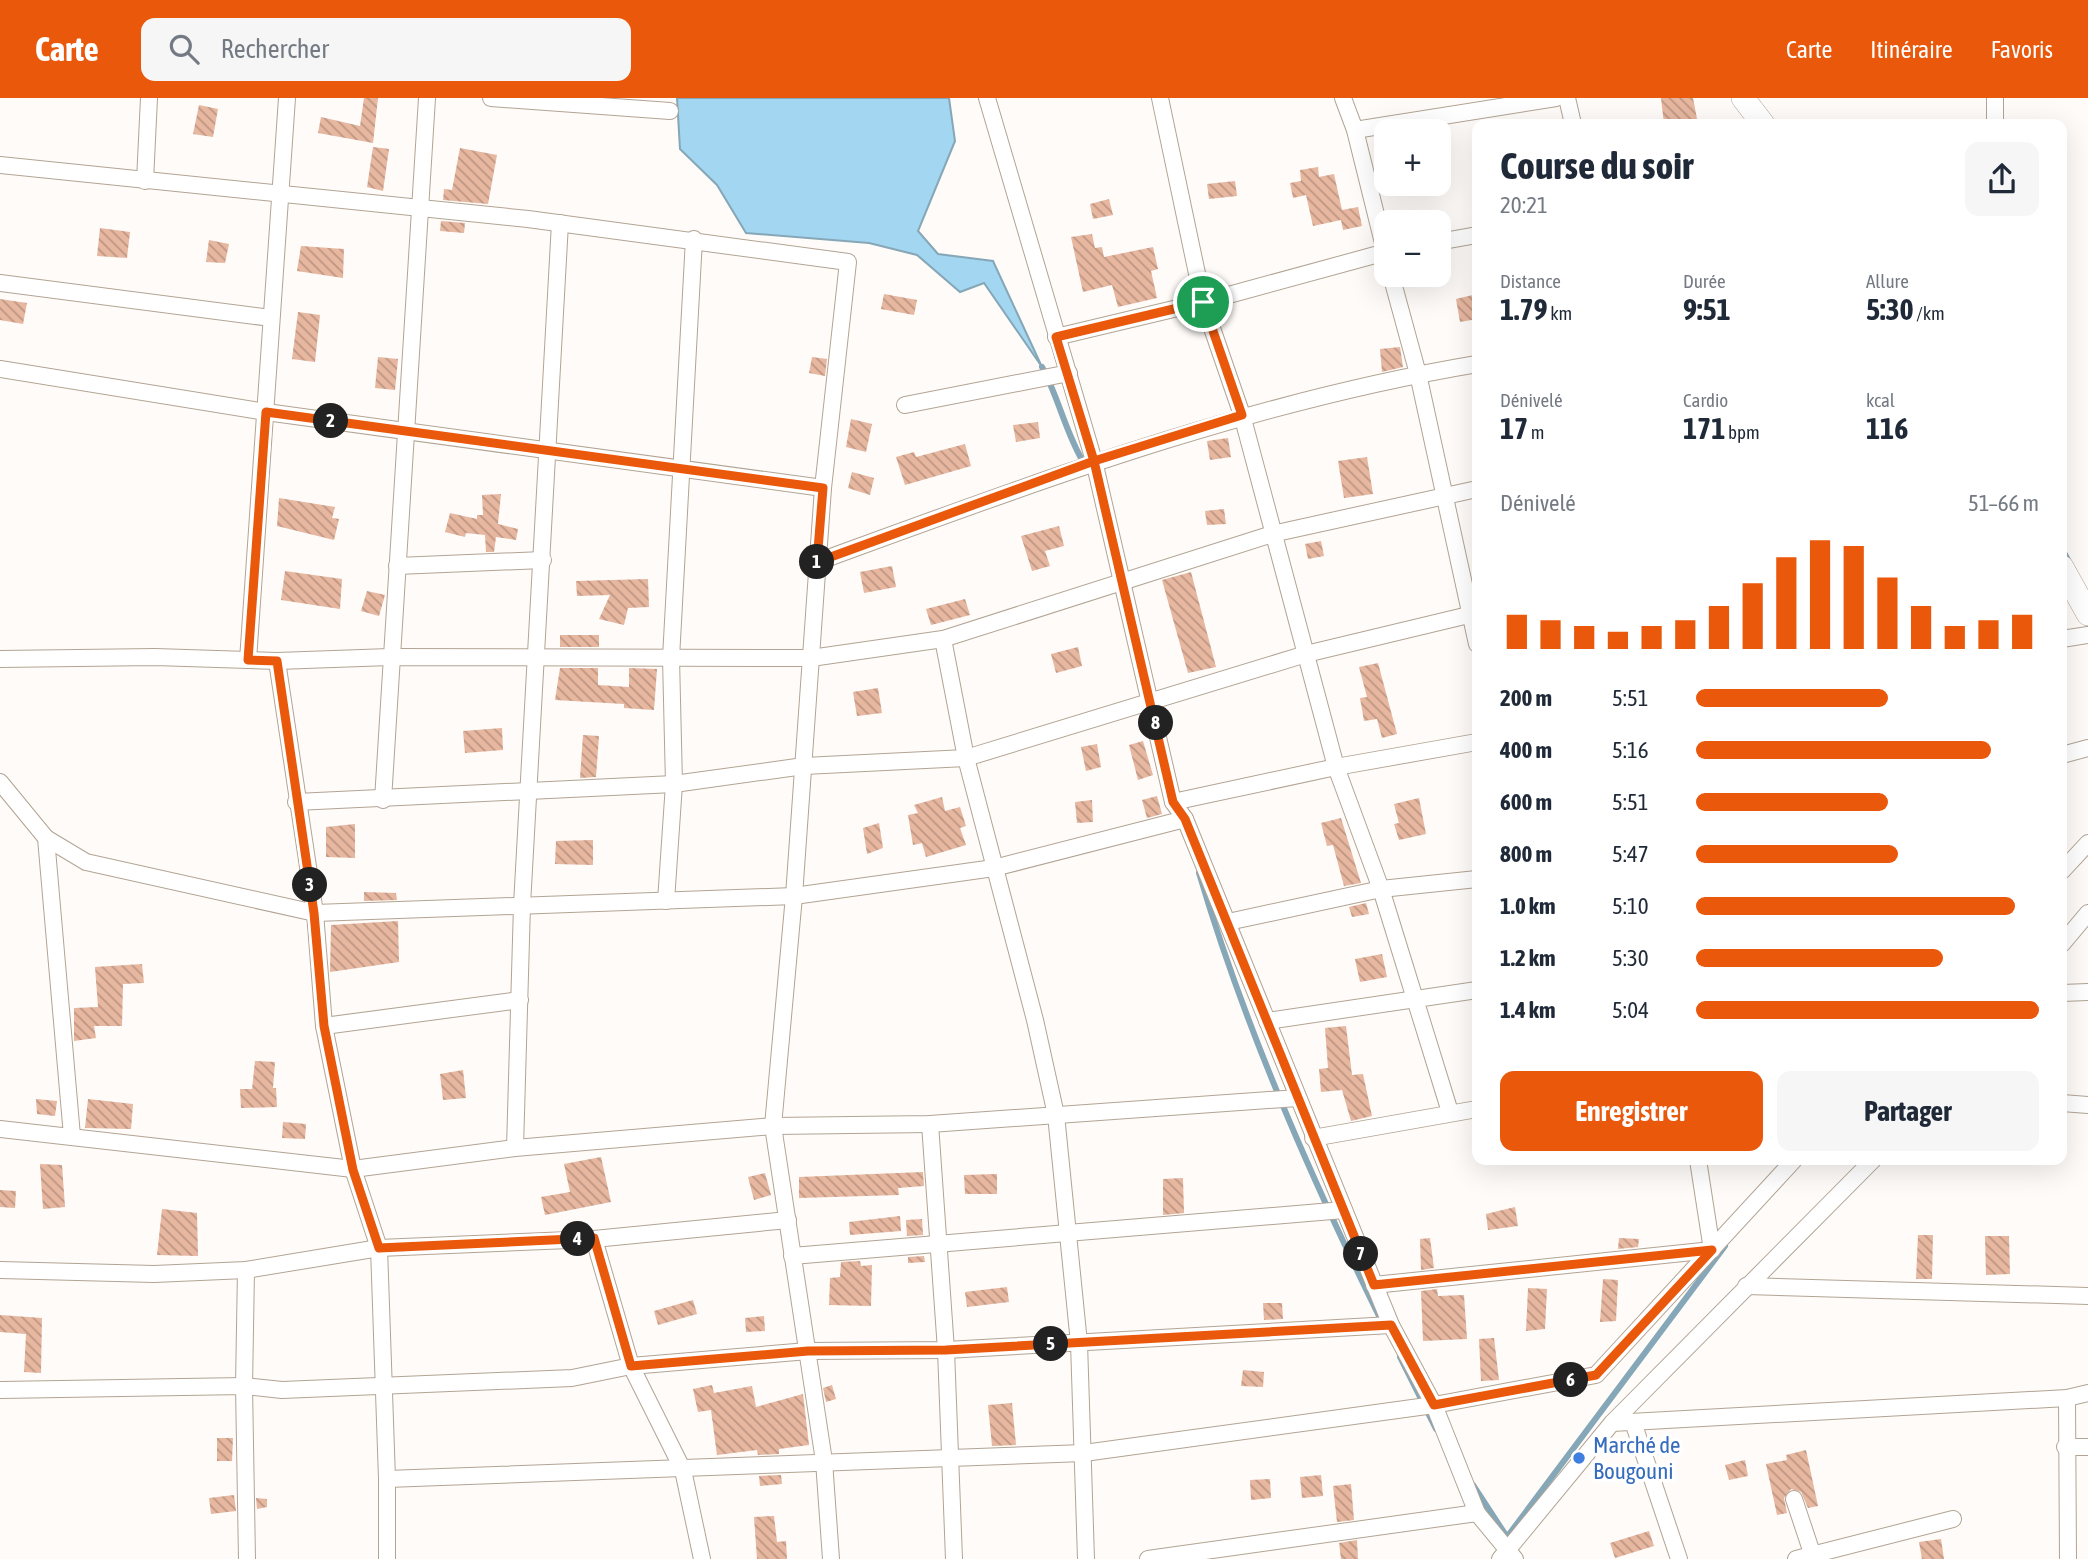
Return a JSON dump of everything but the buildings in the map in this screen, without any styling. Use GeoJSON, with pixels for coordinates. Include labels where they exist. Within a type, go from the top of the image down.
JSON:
{"type":"FeatureCollection","features":[{"type":"Feature","properties":{"kind":"street"},"geometry":{"type":"LineString","coordinates":[[145,181],[149,98]]}},
{"type":"Feature","properties":{"kind":"street"},"geometry":{"type":"LineString","coordinates":[[248,660],[287,98]]}},
{"type":"Feature","properties":{"kind":"street"},"geometry":{"type":"LineString","coordinates":[[383,800],[427,98]]}},
{"type":"Feature","properties":{"kind":"street"},"geometry":{"type":"LineString","coordinates":[[491,98],[670,111]]}},
{"type":"Feature","properties":{"kind":"street"},"geometry":{"type":"LineString","coordinates":[[987,98],[1094,461],[1152,700],[1173,802],[1185,819],[1228,922],[1313,1138],[1391,1325],[1434,1405],[1477,1513],[1508,1556],[1612,1423],[1868,1165]]}},
{"type":"Feature","properties":{"kind":"street"},"geometry":{"type":"LineString","coordinates":[[1160,98],[1203,302],[1242,415],[1336,767],[1381,889],[1450,1112]]}},
{"type":"Feature","properties":{"kind":"street"},"geometry":{"type":"LineString","coordinates":[[1343,98],[1355,130],[1375,210]]}},
{"type":"Feature","properties":{"kind":"street"},"geometry":{"type":"LineString","coordinates":[[1355,130],[1556,98]]}},
{"type":"Feature","properties":{"kind":"street"},"geometry":{"type":"LineString","coordinates":[[1567,98],[1572,119]]}},
{"type":"Feature","properties":{"kind":"street"},"geometry":{"type":"LineString","coordinates":[[1743,98],[1759,119]]}},
{"type":"Feature","properties":{"kind":"street"},"geometry":{"type":"LineString","coordinates":[[1995,119],[1996,98]]}},
{"type":"Feature","properties":{"kind":"street"},"geometry":{"type":"LineString","coordinates":[[0,165],[145,181],[282,192],[560,223],[694,239],[848,262],[823,488],[794,896],[773,1126],[824,1461],[831,1559]]}},
{"type":"Feature","properties":{"kind":"street"},"geometry":{"type":"LineString","coordinates":[[515,1148],[522,905],[531,792],[560,223]]}},
{"type":"Feature","properties":{"kind":"street"},"geometry":{"type":"LineString","coordinates":[[1451,240],[1472,236]]}},
{"type":"Feature","properties":{"kind":"street"},"geometry":{"type":"LineString","coordinates":[[666,901],[674,784],[671,658],[694,239]]}},
{"type":"Feature","properties":{"kind":"street"},"geometry":{"type":"LineString","coordinates":[[1056,337],[1203,302],[1374,256]]}},
{"type":"Feature","properties":{"kind":"street"},"geometry":{"type":"LineString","coordinates":[[0,283],[271,318]]}},
{"type":"Feature","properties":{"kind":"street"},"geometry":{"type":"LineString","coordinates":[[1394,287],[1418,374],[1443,497],[1472,606]]}},
{"type":"Feature","properties":{"kind":"street"},"geometry":{"type":"LineString","coordinates":[[817,562],[1094,461],[1242,415],[1418,374],[1472,365]]}},
{"type":"Feature","properties":{"kind":"street"},"geometry":{"type":"LineString","coordinates":[[0,369],[266,412],[823,488]]}},
{"type":"Feature","properties":{"kind":"street"},"geometry":{"type":"LineString","coordinates":[[905,405],[1069,373]]}},
{"type":"Feature","properties":{"kind":"street"},"geometry":{"type":"LineString","coordinates":[[0,659],[277,661],[390,657],[810,658],[943,639],[1272,534],[1472,490]]}},
{"type":"Feature","properties":{"kind":"street"},"geometry":{"type":"LineString","coordinates":[[397,566],[543,560]]}},
{"type":"Feature","properties":{"kind":"street"},"geometry":{"type":"LineString","coordinates":[[2067,576],[2088,614]]}},
{"type":"Feature","properties":{"kind":"street"},"geometry":{"type":"LineString","coordinates":[[296,802],[383,800],[674,784],[804,766],[966,758],[1306,654],[1472,614]]}},
{"type":"Feature","properties":{"kind":"street"},"geometry":{"type":"LineString","coordinates":[[2067,638],[2088,635]]}},
{"type":"Feature","properties":{"kind":"street"},"geometry":{"type":"LineString","coordinates":[[943,639],[966,758],[1035,1020],[1056,1115],[1079,1343],[1086,1559]]}},
{"type":"Feature","properties":{"kind":"street"},"geometry":{"type":"LineString","coordinates":[[277,661],[314,913],[324,1026],[353,1170],[379,1248],[387,1559]]}},
{"type":"Feature","properties":{"kind":"street"},"geometry":{"type":"LineString","coordinates":[[1173,802],[1336,767],[1472,743]]}},
{"type":"Feature","properties":{"kind":"street"},"geometry":{"type":"LineString","coordinates":[[2067,754],[2088,748]]}},
{"type":"Feature","properties":{"kind":"street"},"geometry":{"type":"LineString","coordinates":[[0,782],[46,838],[86,862],[314,913],[794,896],[994,868],[1185,819]]}},
{"type":"Feature","properties":{"kind":"street"},"geometry":{"type":"LineString","coordinates":[[46,838],[72,1136]]}},
{"type":"Feature","properties":{"kind":"street"},"geometry":{"type":"LineString","coordinates":[[2067,866],[2088,843]]}},
{"type":"Feature","properties":{"kind":"street"},"geometry":{"type":"LineString","coordinates":[[1228,922],[1381,889],[1472,880]]}},
{"type":"Feature","properties":{"kind":"street"},"geometry":{"type":"LineString","coordinates":[[2067,938],[2088,913]]}},
{"type":"Feature","properties":{"kind":"street"},"geometry":{"type":"LineString","coordinates":[[1267,1021],[1472,991]]}},
{"type":"Feature","properties":{"kind":"street"},"geometry":{"type":"LineString","coordinates":[[2067,993],[2088,992]]}},
{"type":"Feature","properties":{"kind":"street"},"geometry":{"type":"LineString","coordinates":[[324,1026],[520,1000]]}},
{"type":"Feature","properties":{"kind":"street"},"geometry":{"type":"LineString","coordinates":[[0,1129],[353,1170],[515,1148],[773,1126],[930,1124],[1297,1098]]}},
{"type":"Feature","properties":{"kind":"street"},"geometry":{"type":"LineString","coordinates":[[2067,1103],[2088,1105]]}},
{"type":"Feature","properties":{"kind":"street"},"geometry":{"type":"LineString","coordinates":[[1313,1138],[1472,1109]]}},
{"type":"Feature","properties":{"kind":"street"},"geometry":{"type":"LineString","coordinates":[[930,1124],[946,1350],[954,1559]]}},
{"type":"Feature","properties":{"kind":"street"},"geometry":{"type":"LineString","coordinates":[[1699,1165],[1712,1250]]}},
{"type":"Feature","properties":{"kind":"street"},"geometry":{"type":"LineString","coordinates":[[387,1479],[1084,1453],[1434,1405],[1596,1375],[1789,1165]]}},
{"type":"Feature","properties":{"kind":"street"},"geometry":{"type":"LineString","coordinates":[[792,1256],[1344,1210]]}},
{"type":"Feature","properties":{"kind":"street"},"geometry":{"type":"LineString","coordinates":[[0,1270],[154,1274],[247,1270],[379,1248],[594,1238],[788,1220]]}},
{"type":"Feature","properties":{"kind":"street"},"geometry":{"type":"LineString","coordinates":[[594,1238],[631,1366],[683,1470],[702,1559]]}},
{"type":"Feature","properties":{"kind":"street"},"geometry":{"type":"LineString","coordinates":[[1374,1285],[1712,1250]]}},
{"type":"Feature","properties":{"kind":"street"},"geometry":{"type":"LineString","coordinates":[[247,1270],[244,1386],[247,1559]]}},
{"type":"Feature","properties":{"kind":"street"},"geometry":{"type":"LineString","coordinates":[[1746,1286],[2088,1296]]}},
{"type":"Feature","properties":{"kind":"street"},"geometry":{"type":"LineString","coordinates":[[0,1390],[244,1386],[282,1390],[572,1378],[631,1366],[808,1351],[946,1350],[1391,1325]]}},
{"type":"Feature","properties":{"kind":"street"},"geometry":{"type":"LineString","coordinates":[[1612,1423],[2067,1398],[2088,1393]]}},
{"type":"Feature","properties":{"kind":"street"},"geometry":{"type":"LineString","coordinates":[[2067,1398],[2065,1447],[2068,1559]]}},
{"type":"Feature","properties":{"kind":"street"},"geometry":{"type":"LineString","coordinates":[[1633,1422],[1679,1559]]}},
{"type":"Feature","properties":{"kind":"street"},"geometry":{"type":"LineString","coordinates":[[2065,1447],[2088,1447]]}},
{"type":"Feature","properties":{"kind":"street"},"geometry":{"type":"LineString","coordinates":[[1794,1499],[1814,1557]]}},
{"type":"Feature","properties":{"kind":"street"},"geometry":{"type":"LineString","coordinates":[[1148,1559],[1477,1513]]}},
{"type":"Feature","properties":{"kind":"street"},"geometry":{"type":"LineString","coordinates":[[1796,1559],[1814,1557],[1954,1519]]}},
{"type":"Feature","properties":{"kind":"water"},"geometry":{"type":"Polygon","coordinates":[[[677,98],[949,98],[955,141],[918,231],[938,254],[993,261],[1042,367],[984,283],[960,292],[917,255],[869,243],[746,233],[717,185],[680,149],[677,98]]]}},
{"type":"Feature","properties":{"kind":"waterway"},"geometry":{"type":"LineString","coordinates":[[1042,367],[1085,465]]}},
{"type":"Feature","properties":{"kind":"waterway"},"geometry":{"type":"LineString","coordinates":[[2067,558],[2069,562]]}},
{"type":"Feature","properties":{"kind":"waterway"},"geometry":{"type":"LineString","coordinates":[[1199,873],[1257,1042],[1303,1153],[1379,1316]]}},
{"type":"Feature","properties":{"kind":"waterway"},"geometry":{"type":"LineString","coordinates":[[1473,1485],[1507,1537],[1725,1246]]}},
{"type":"Feature","properties":{"kind":"waterway"},"geometry":{"type":"LineString","coordinates":[[1400,1357],[1436,1429]]}},
{"type":"Feature","properties":{"kind":"place","name":"Marché de Bougouni"},"geometry":{"type":"Point","coordinates":[1579,1458]}},
{"type":"Feature","properties":{"kind":"route"},"geometry":{"type":"LineString","coordinates":[[1203,302],[1056,337],[1094,461],[1152,700],[1173,802],[1185,819],[1228,922],[1374,1285],[1712,1250],[1596,1375],[1434,1405],[1391,1325],[946,1350],[808,1351],[631,1366],[594,1238],[379,1248],[353,1170],[324,1026],[314,913],[277,661],[248,660],[266,412],[823,488],[817,562],[1094,461],[1242,415],[1203,302]]}}]}
